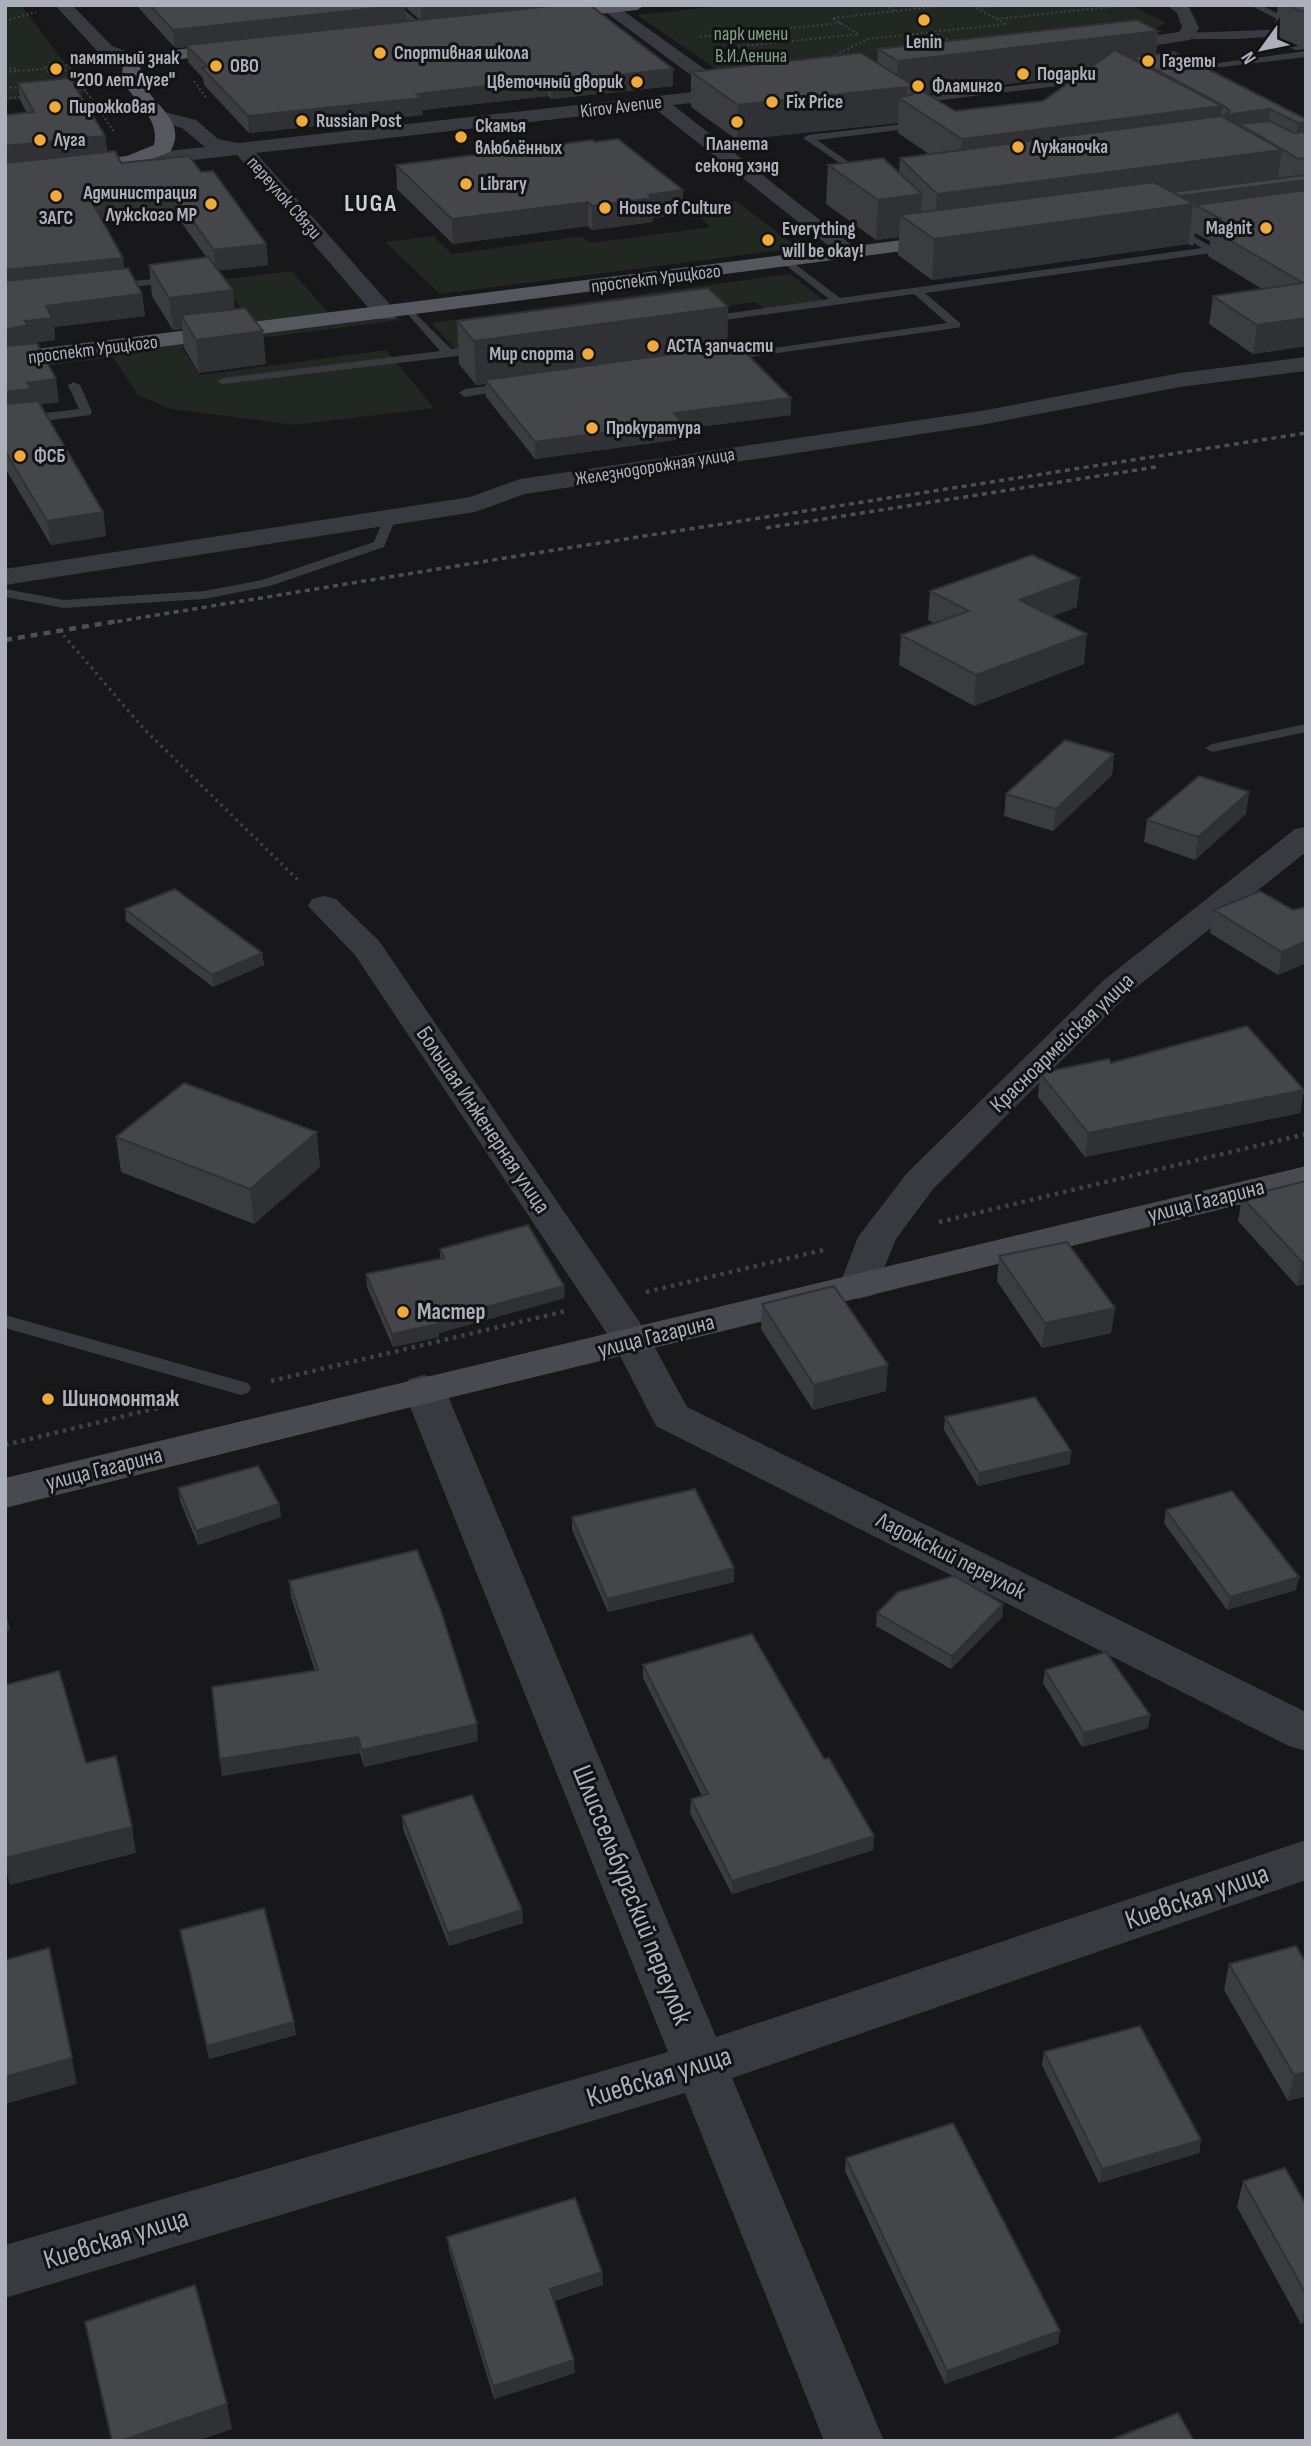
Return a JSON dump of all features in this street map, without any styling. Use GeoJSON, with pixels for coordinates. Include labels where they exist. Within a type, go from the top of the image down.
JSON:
{"type":"FeatureCollection","features":[{"type":"Feature","properties":{"kind":"main road"},"geometry":{"type":"LineString","coordinates":[[529,16],[637,5]]}},
{"type":"Feature","properties":{"kind":"main road"},"geometry":{"type":"LineString","coordinates":[[394,30],[428,27]]}},
{"type":"Feature","properties":{"kind":"main road"},"geometry":{"type":"LineString","coordinates":[[130,161],[163,148],[166,132],[161,117],[132,83],[129,71],[133,60],[257,45]]}},
{"type":"Feature","properties":{"kind":"main road","name":"Kirov Avenue"},"geometry":{"type":"LineString","coordinates":[[5,175],[130,161]]}},
{"type":"Feature","properties":{"kind":"main road","name":"проспект Урицкого"},"geometry":{"type":"LineString","coordinates":[[5,360],[410,311],[850,253],[931,238],[975,237]]}},
{"type":"Feature","properties":{"kind":"street"},"geometry":{"type":"LineString","coordinates":[[63,5],[106,50],[133,60]]}},
{"type":"Feature","properties":{"kind":"street"},"geometry":{"type":"LineString","coordinates":[[1093,50],[1187,32],[1184,10],[1175,5]]}},
{"type":"Feature","properties":{"kind":"street"},"geometry":{"type":"LineString","coordinates":[[606,7],[728,94]]}},
{"type":"Feature","properties":{"kind":"street","name":"Kirov Avenue"},"geometry":{"type":"LineString","coordinates":[[130,161],[766,89]]}},
{"type":"Feature","properties":{"kind":"street"},"geometry":{"type":"LineString","coordinates":[[659,103],[850,253]]}},
{"type":"Feature","properties":{"kind":"street","name":"переулок Связи"},"geometry":{"type":"LineString","coordinates":[[161,117],[189,124],[212,143],[243,150],[386,314]]}},
{"type":"Feature","properties":{"kind":"street","name":"Железнодорожная улица"},"geometry":{"type":"LineString","coordinates":[[5,577],[475,504],[520,487],[981,418],[1180,380],[1306,364]]}},
{"type":"Feature","properties":{"kind":"street","name":"Красноармейская улица"},"geometry":{"type":"LineString","coordinates":[[859,1286],[877,1237],[920,1181],[1116,987],[1306,836]]}},
{"type":"Feature","properties":{"kind":"street","name":"Большая Инженерная улица"},"geometry":{"type":"LineString","coordinates":[[324,906],[367,948],[633,1342]]}},
{"type":"Feature","properties":{"kind":"street","name":"улица Гагарина"},"geometry":{"type":"LineString","coordinates":[[5,1493],[424,1389],[633,1342],[1306,1177]]}},
{"type":"Feature","properties":{"kind":"street","name":"Ладожский переулок"},"geometry":{"type":"LineString","coordinates":[[633,1342],[671,1416],[1306,1733]]}},
{"type":"Feature","properties":{"kind":"street","name":"Шлиссельбургский переулок"},"geometry":{"type":"LineString","coordinates":[[424,1389],[854,2441]]}},
{"type":"Feature","properties":{"kind":"street","name":"Киевская улица"},"geometry":{"type":"LineString","coordinates":[[5,2272],[702,2065],[1306,1860]]}},
{"type":"Feature","properties":{"kind":"lane"},"geometry":{"type":"LineString","coordinates":[[392,5],[428,27]]}},
{"type":"Feature","properties":{"kind":"lane"},"geometry":{"type":"LineString","coordinates":[[1254,5],[1304,30]]}},
{"type":"Feature","properties":{"kind":"lane"},"geometry":{"type":"LineString","coordinates":[[1187,32],[1238,36],[1304,30]]}},
{"type":"Feature","properties":{"kind":"lane"},"geometry":{"type":"LineString","coordinates":[[1167,71],[1306,54]]}},
{"type":"Feature","properties":{"kind":"lane"},"geometry":{"type":"LineString","coordinates":[[913,115],[893,103],[1111,77],[1090,93]]}},
{"type":"Feature","properties":{"kind":"lane"},"geometry":{"type":"LineString","coordinates":[[873,183],[808,138],[904,127]]}},
{"type":"Feature","properties":{"kind":"lane"},"geometry":{"type":"LineString","coordinates":[[691,321],[1212,250],[1165,218],[1200,224]]}},
{"type":"Feature","properties":{"kind":"lane"},"geometry":{"type":"LineString","coordinates":[[787,261],[839,302]]}},
{"type":"Feature","properties":{"kind":"lane"},"geometry":{"type":"LineString","coordinates":[[96,288],[174,280]]}},
{"type":"Feature","properties":{"kind":"lane"},"geometry":{"type":"LineString","coordinates":[[710,359],[956,325],[917,291]]}},
{"type":"Feature","properties":{"kind":"lane"},"geometry":{"type":"LineString","coordinates":[[410,311],[449,354]]}},
{"type":"Feature","properties":{"kind":"lane"},"geometry":{"type":"LineString","coordinates":[[223,381],[489,348]]}},
{"type":"Feature","properties":{"kind":"lane"},"geometry":{"type":"LineString","coordinates":[[5,422],[86,412],[74,385]]}},
{"type":"Feature","properties":{"kind":"lane"},"geometry":{"type":"LineString","coordinates":[[465,393],[519,386]]}},
{"type":"Feature","properties":{"kind":"lane"},"geometry":{"type":"LineString","coordinates":[[5,593],[64,604],[204,595],[265,583],[379,544],[390,518]]}},
{"type":"Feature","properties":{"kind":"lane"},"geometry":{"type":"LineString","coordinates":[[1212,748],[1306,728]]}},
{"type":"Feature","properties":{"kind":"lane"},"geometry":{"type":"LineString","coordinates":[[5,1321],[241,1388]]}},
{"type":"Feature","properties":{"kind":"path"},"geometry":{"type":"LineString","coordinates":[[885,5],[895,11]]}},
{"type":"Feature","properties":{"kind":"path"},"geometry":{"type":"LineString","coordinates":[[949,5],[832,18],[868,39],[1006,24],[971,5]]}},
{"type":"Feature","properties":{"kind":"path"},"geometry":{"type":"LineString","coordinates":[[976,8],[1006,5]]}},
{"type":"Feature","properties":{"kind":"path"},"geometry":{"type":"LineString","coordinates":[[997,19],[1127,5]]}},
{"type":"Feature","properties":{"kind":"path"},"geometry":{"type":"LineString","coordinates":[[653,41],[841,23]]}},
{"type":"Feature","properties":{"kind":"path"},"geometry":{"type":"LineString","coordinates":[[934,32],[954,43]]}},
{"type":"Feature","properties":{"kind":"path"},"geometry":{"type":"LineString","coordinates":[[670,53],[859,34]]}},
{"type":"Feature","properties":{"kind":"path"},"geometry":{"type":"LineString","coordinates":[[693,51],[783,65]]}},
{"type":"Feature","properties":{"kind":"path"},"geometry":{"type":"LineString","coordinates":[[5,72],[68,65],[120,140]]}},
{"type":"Feature","properties":{"kind":"path"},"geometry":{"type":"LineString","coordinates":[[5,67],[32,71]]}},
{"type":"Feature","properties":{"kind":"path"},"geometry":{"type":"LineString","coordinates":[[46,69],[48,72],[71,70]]}},
{"type":"Feature","properties":{"kind":"path"},"geometry":{"type":"LineString","coordinates":[[5,87],[30,89]]}},
{"type":"Feature","properties":{"kind":"path"},"geometry":{"type":"LineString","coordinates":[[79,92],[88,91]]}},
{"type":"Feature","properties":{"kind":"path"},"geometry":{"type":"LineString","coordinates":[[5,98],[30,96]]}},
{"type":"Feature","properties":{"kind":"path"},"geometry":{"type":"LineString","coordinates":[[64,604],[58,632],[158,743],[324,906]]}},
{"type":"Feature","properties":{"kind":"path"},"geometry":{"type":"LineString","coordinates":[[5,1446],[1306,1134]]}},
{"type":"Feature","properties":{"kind":"green space"},"geometry":{"type":"Polygon","coordinates":[[[5,5],[21,5],[87,93],[5,101],[5,5]]]}},
{"type":"Feature","properties":{"kind":"green space","name":"парк имени В.И.Ленина"},"geometry":{"type":"Polygon","coordinates":[[[730,5],[1131,5],[1166,23],[1130,42],[741,86],[637,15],[730,5]]]}},
{"type":"Feature","properties":{"kind":"green space"},"geometry":{"type":"Polygon","coordinates":[[[736,201],[798,248],[440,294],[385,242],[433,236],[452,254],[581,236],[591,243],[711,227],[688,207],[736,201]]]}},
{"type":"Feature","properties":{"kind":"green space"},"geometry":{"type":"Polygon","coordinates":[[[292,271],[329,314],[254,324],[219,280],[292,271]]]}},
{"type":"Feature","properties":{"kind":"green space"},"geometry":{"type":"Polygon","coordinates":[[[790,274],[826,302],[766,311],[756,302],[524,334],[456,350],[431,323],[790,274]]]}},
{"type":"Feature","properties":{"kind":"green space"},"geometry":{"type":"Polygon","coordinates":[[[393,312],[400,320],[182,348],[200,375],[386,350],[434,408],[295,425],[171,409],[138,395],[113,357],[5,371],[5,361],[393,312]]]}},
{"type":"Feature","properties":{"kind":"building"},"geometry":{"type":"Polygon","coordinates":[[[150,5],[404,5],[173,30],[150,5]]]}},
{"type":"Feature","properties":{"kind":"building"},"geometry":{"type":"Polygon","coordinates":[[[558,5],[590,5],[673,69],[551,82],[548,79],[417,94],[422,98],[248,116],[202,68],[208,67],[186,45],[558,5]]]}},
{"type":"Feature","properties":{"kind":"building"},"geometry":{"type":"Polygon","coordinates":[[[1288,5],[1306,5],[1306,11],[1300,11],[1288,5]]]}},
{"type":"Feature","properties":{"kind":"building"},"geometry":{"type":"Polygon","coordinates":[[[1137,20],[1158,31],[898,61],[878,49],[1137,20]]]}},
{"type":"Feature","properties":{"kind":"building"},"geometry":{"type":"Polygon","coordinates":[[[1115,50],[1222,106],[962,139],[899,98],[913,94],[907,87],[738,105],[691,72],[861,53],[955,111],[1043,101],[1115,50]]]}},
{"type":"Feature","properties":{"kind":"building"},"geometry":{"type":"Polygon","coordinates":[[[1174,52],[1306,119],[1306,122],[1298,123],[1270,109],[1225,115],[1230,111],[1226,107],[1132,57],[1174,52]]]}},
{"type":"Feature","properties":{"kind":"building"},"geometry":{"type":"Polygon","coordinates":[[[70,78],[105,136],[5,146],[5,115],[34,112],[18,83],[70,78]]]}},
{"type":"Feature","properties":{"kind":"building"},"geometry":{"type":"Polygon","coordinates":[[[1221,116],[1282,150],[937,194],[900,158],[1221,116]]]}},
{"type":"Feature","properties":{"kind":"building"},"geometry":{"type":"Polygon","coordinates":[[[1269,121],[1294,133],[1306,132],[1306,158],[1299,159],[1239,124],[1269,121]]]}},
{"type":"Feature","properties":{"kind":"building"},"geometry":{"type":"Polygon","coordinates":[[[618,139],[683,190],[649,195],[653,198],[592,206],[588,202],[452,219],[396,165],[592,140],[595,142],[618,139]]]}},
{"type":"Feature","properties":{"kind":"building"},"geometry":{"type":"Polygon","coordinates":[[[115,151],[121,163],[189,156],[201,172],[213,171],[266,244],[214,250],[174,195],[93,204],[123,258],[5,270],[5,163],[115,151]]]}},
{"type":"Feature","properties":{"kind":"building"},"geometry":{"type":"Polygon","coordinates":[[[883,158],[922,194],[878,200],[828,165],[883,158]]]}},
{"type":"Feature","properties":{"kind":"building"},"geometry":{"type":"Polygon","coordinates":[[[1306,175],[1306,180],[1179,196],[1173,192],[1306,175]]]}},
{"type":"Feature","properties":{"kind":"building"},"geometry":{"type":"Polygon","coordinates":[[[1154,182],[1198,206],[1193,204],[934,239],[900,215],[1154,182]]]}},
{"type":"Feature","properties":{"kind":"building"},"geometry":{"type":"Polygon","coordinates":[[[1306,190],[1306,318],[1257,325],[1213,296],[1303,283],[1211,229],[1222,227],[1221,219],[1195,205],[1306,190]]]}},
{"type":"Feature","properties":{"kind":"building"},"geometry":{"type":"Polygon","coordinates":[[[208,257],[233,290],[169,298],[149,265],[208,257]]]}},
{"type":"Feature","properties":{"kind":"building"},"geometry":{"type":"Polygon","coordinates":[[[128,268],[142,294],[46,306],[52,318],[25,321],[28,325],[5,330],[5,281],[128,268]]]}},
{"type":"Feature","properties":{"kind":"building"},"geometry":{"type":"Polygon","coordinates":[[[708,288],[728,307],[474,341],[457,321],[708,288]]]}},
{"type":"Feature","properties":{"kind":"building"},"geometry":{"type":"Polygon","coordinates":[[[245,308],[263,331],[196,340],[181,315],[245,308]]]}},
{"type":"Feature","properties":{"kind":"building"},"geometry":{"type":"Polygon","coordinates":[[[37,343],[56,379],[27,383],[31,389],[5,392],[5,346],[37,343]]]}},
{"type":"Feature","properties":{"kind":"building"},"geometry":{"type":"Polygon","coordinates":[[[738,345],[791,398],[674,413],[682,422],[535,442],[485,380],[738,345]]]}},
{"type":"Feature","properties":{"kind":"building"},"geometry":{"type":"Polygon","coordinates":[[[38,401],[103,512],[47,521],[5,451],[5,404],[38,401]]]}},
{"type":"Feature","properties":{"kind":"building"},"geometry":{"type":"Polygon","coordinates":[[[1032,555],[1080,578],[1019,600],[1087,634],[976,675],[901,635],[969,611],[930,591],[1032,555]]]}},
{"type":"Feature","properties":{"kind":"building"},"geometry":{"type":"Polygon","coordinates":[[[1065,740],[1114,754],[1056,809],[1006,794],[1065,740]]]}},
{"type":"Feature","properties":{"kind":"building"},"geometry":{"type":"Polygon","coordinates":[[[1199,776],[1249,792],[1198,837],[1147,820],[1199,776]]]}},
{"type":"Feature","properties":{"kind":"building"},"geometry":{"type":"Polygon","coordinates":[[[175,889],[262,953],[212,975],[125,909],[175,889]]]}},
{"type":"Feature","properties":{"kind":"building"},"geometry":{"type":"Polygon","coordinates":[[[1260,891],[1293,910],[1306,907],[1306,941],[1282,952],[1214,910],[1260,891]]]}},
{"type":"Feature","properties":{"kind":"building"},"geometry":{"type":"Polygon","coordinates":[[[1247,1026],[1304,1090],[1088,1133],[1040,1073],[1109,1059],[1111,1063],[1247,1026]]]}},
{"type":"Feature","properties":{"kind":"building"},"geometry":{"type":"Polygon","coordinates":[[[184,1083],[317,1132],[250,1189],[116,1137],[184,1083]]]}},
{"type":"Feature","properties":{"kind":"building"},"geometry":{"type":"Polygon","coordinates":[[[1306,1181],[1306,1261],[1302,1262],[1242,1197],[1306,1181]]]}},
{"type":"Feature","properties":{"kind":"building"},"geometry":{"type":"Polygon","coordinates":[[[528,1225],[564,1286],[437,1320],[438,1324],[392,1334],[366,1274],[444,1258],[440,1249],[528,1225]]]}},
{"type":"Feature","properties":{"kind":"building"},"geometry":{"type":"Polygon","coordinates":[[[1067,1242],[1115,1308],[1045,1323],[999,1256],[1067,1242]]]}},
{"type":"Feature","properties":{"kind":"building"},"geometry":{"type":"Polygon","coordinates":[[[834,1286],[888,1365],[814,1385],[762,1304],[834,1286]]]}},
{"type":"Feature","properties":{"kind":"building"},"geometry":{"type":"Polygon","coordinates":[[[1035,1397],[1071,1451],[979,1473],[945,1417],[1035,1397]]]}},
{"type":"Feature","properties":{"kind":"building"},"geometry":{"type":"Polygon","coordinates":[[[258,1466],[279,1504],[196,1531],[178,1488],[258,1466]]]}},
{"type":"Feature","properties":{"kind":"building"},"geometry":{"type":"Polygon","coordinates":[[[695,1489],[734,1568],[607,1599],[572,1517],[695,1489]]]}},
{"type":"Feature","properties":{"kind":"building"},"geometry":{"type":"Polygon","coordinates":[[[1232,1491],[1299,1577],[1230,1597],[1166,1510],[1232,1491]]]}},
{"type":"Feature","properties":{"kind":"building"},"geometry":{"type":"Polygon","coordinates":[[[417,1550],[441,1611],[477,1724],[362,1750],[358,1737],[220,1759],[212,1687],[318,1670],[289,1581],[417,1550]]]}},
{"type":"Feature","properties":{"kind":"building"},"geometry":{"type":"Polygon","coordinates":[[[954,1576],[1003,1604],[952,1656],[877,1613],[898,1592],[954,1576]]]}},
{"type":"Feature","properties":{"kind":"building"},"geometry":{"type":"Polygon","coordinates":[[[752,1634],[824,1759],[829,1758],[874,1836],[732,1881],[691,1799],[708,1794],[643,1665],[752,1634]]]}},
{"type":"Feature","properties":{"kind":"building"},"geometry":{"type":"Polygon","coordinates":[[[1106,1652],[1150,1715],[1084,1733],[1045,1670],[1106,1652]]]}},
{"type":"Feature","properties":{"kind":"building"},"geometry":{"type":"Polygon","coordinates":[[[59,1671],[86,1763],[116,1756],[132,1827],[5,1858],[5,1685],[59,1671]]]}},
{"type":"Feature","properties":{"kind":"building"},"geometry":{"type":"Polygon","coordinates":[[[472,1795],[522,1910],[448,1933],[402,1816],[472,1795]]]}},
{"type":"Feature","properties":{"kind":"building"},"geometry":{"type":"Polygon","coordinates":[[[264,1908],[294,2022],[207,2046],[180,1930],[264,1908]]]}},
{"type":"Feature","properties":{"kind":"building"},"geometry":{"type":"Polygon","coordinates":[[[1296,1946],[1306,1963],[1306,2072],[1294,2075],[1229,1964],[1296,1946]]]}},
{"type":"Feature","properties":{"kind":"building"},"geometry":{"type":"Polygon","coordinates":[[[49,1948],[72,2058],[5,2077],[5,1960],[49,1948]]]}},
{"type":"Feature","properties":{"kind":"building"},"geometry":{"type":"Polygon","coordinates":[[[1140,2026],[1201,2140],[1102,2169],[1044,2052],[1140,2026]]]}},
{"type":"Feature","properties":{"kind":"building"},"geometry":{"type":"Polygon","coordinates":[[[953,2123],[1060,2331],[947,2371],[846,2158],[953,2123]]]}},
{"type":"Feature","properties":{"kind":"building"},"geometry":{"type":"Polygon","coordinates":[[[1285,2168],[1306,2205],[1306,2294],[1243,2181],[1285,2168]]]}},
{"type":"Feature","properties":{"kind":"building"},"geometry":{"type":"Polygon","coordinates":[[[575,2198],[602,2272],[550,2289],[574,2360],[493,2386],[447,2237],[575,2198]]]}},
{"type":"Feature","properties":{"kind":"building"},"geometry":{"type":"Polygon","coordinates":[[[195,2285],[227,2404],[120,2441],[112,2441],[85,2322],[195,2285]]]}},
{"type":"Feature","properties":{"kind":"building"},"geometry":{"type":"Polygon","coordinates":[[[1178,2413],[1194,2441],[1108,2441],[1178,2413]]]}},
{"type":"Feature","properties":{"kind":"railway"},"geometry":{"type":"LineString","coordinates":[[108,623],[542,552],[1306,433]]}},
{"type":"Feature","properties":{"kind":"railway"},"geometry":{"type":"LineString","coordinates":[[766,528],[1156,467]]}},
{"type":"Feature","properties":{"kind":"railway"},"geometry":{"type":"LineString","coordinates":[[5,640],[118,621]]}},
{"type":"Feature","properties":{"kind":"place","name":"Lenin"},"geometry":{"type":"Point","coordinates":[924,20]}},
{"type":"Feature","properties":{"kind":"place","name":"Спортивная школа"},"geometry":{"type":"Point","coordinates":[380,53]}},
{"type":"Feature","properties":{"kind":"place","name":"Газеты"},"geometry":{"type":"Point","coordinates":[1148,61]}},
{"type":"Feature","properties":{"kind":"place","name":"ОВО"},"geometry":{"type":"Point","coordinates":[216,66]}},
{"type":"Feature","properties":{"kind":"place","name":"памятный знак \"200 лет Луге\""},"geometry":{"type":"Point","coordinates":[56,69]}},
{"type":"Feature","properties":{"kind":"place","name":"Подарки"},"geometry":{"type":"Point","coordinates":[1023,74]}},
{"type":"Feature","properties":{"kind":"place","name":"Цветочный дворик"},"geometry":{"type":"Point","coordinates":[637,82]}},
{"type":"Feature","properties":{"kind":"place","name":"Фламинго"},"geometry":{"type":"Point","coordinates":[918,86]}},
{"type":"Feature","properties":{"kind":"place","name":"Fix Price"},"geometry":{"type":"Point","coordinates":[772,102]}},
{"type":"Feature","properties":{"kind":"place","name":"Пирожковая"},"geometry":{"type":"Point","coordinates":[55,107]}},
{"type":"Feature","properties":{"kind":"place","name":"Russian Post"},"geometry":{"type":"Point","coordinates":[302,121]}},
{"type":"Feature","properties":{"kind":"place","name":"Планета секонд хэнд"},"geometry":{"type":"Point","coordinates":[737,122]}},
{"type":"Feature","properties":{"kind":"place","name":"Скамья влюблённых"},"geometry":{"type":"Point","coordinates":[461,137]}},
{"type":"Feature","properties":{"kind":"place","name":"Луга"},"geometry":{"type":"Point","coordinates":[40,140]}},
{"type":"Feature","properties":{"kind":"place","name":"Лужаночка"},"geometry":{"type":"Point","coordinates":[1018,147]}},
{"type":"Feature","properties":{"kind":"place","name":"Library"},"geometry":{"type":"Point","coordinates":[466,184]}},
{"type":"Feature","properties":{"kind":"place","name":"ЗАГС"},"geometry":{"type":"Point","coordinates":[56,196]}},
{"type":"Feature","properties":{"kind":"place","name":"Администрация Лужского МР"},"geometry":{"type":"Point","coordinates":[211,204]}},
{"type":"Feature","properties":{"kind":"place","name":"House of Culture"},"geometry":{"type":"Point","coordinates":[605,208]}},
{"type":"Feature","properties":{"kind":"place","name":"Magnit"},"geometry":{"type":"Point","coordinates":[1266,228]}},
{"type":"Feature","properties":{"kind":"place","name":"Everything will be okay!"},"geometry":{"type":"Point","coordinates":[768,240]}},
{"type":"Feature","properties":{"kind":"place","name":"АСТА запчасти"},"geometry":{"type":"Point","coordinates":[653,346]}},
{"type":"Feature","properties":{"kind":"place","name":"Мир спорта"},"geometry":{"type":"Point","coordinates":[588,354]}},
{"type":"Feature","properties":{"kind":"place","name":"Прокуратура"},"geometry":{"type":"Point","coordinates":[592,428]}},
{"type":"Feature","properties":{"kind":"place","name":"ФСБ"},"geometry":{"type":"Point","coordinates":[20,456]}},
{"type":"Feature","properties":{"kind":"place","name":"Мастер"},"geometry":{"type":"Point","coordinates":[403,1312]}},
{"type":"Feature","properties":{"kind":"place","name":"Шиномонтаж"},"geometry":{"type":"Point","coordinates":[48,1399]}},
{"type":"Feature","properties":{"kind":"district","name":"LUGA"},"geometry":{"type":"Point","coordinates":[371,203]}}]}
